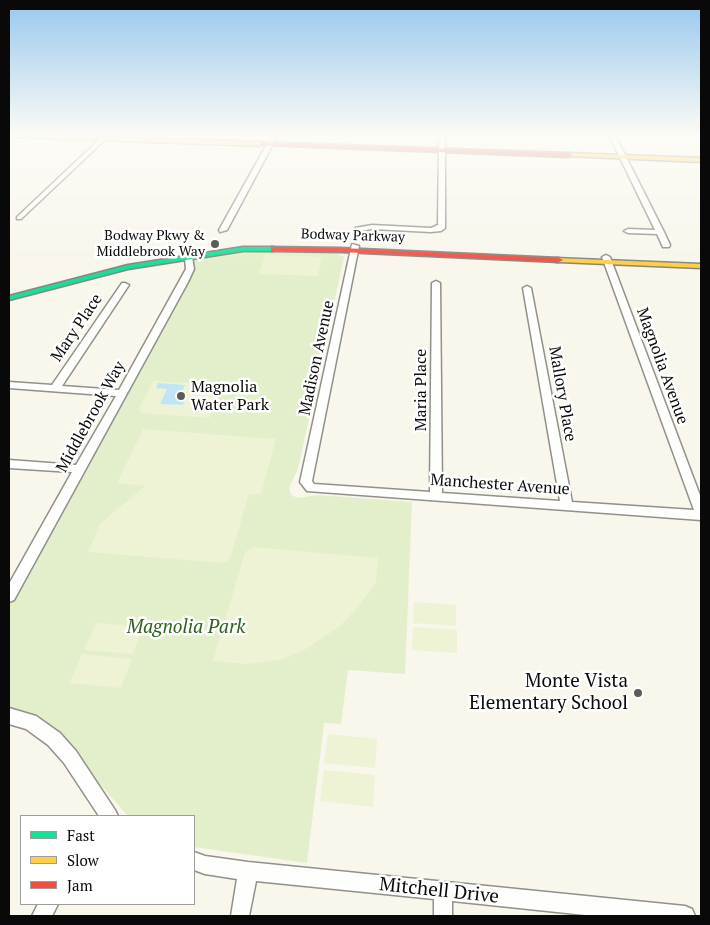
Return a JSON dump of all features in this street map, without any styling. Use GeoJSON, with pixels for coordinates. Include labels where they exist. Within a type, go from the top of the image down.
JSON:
{"type":"FeatureCollection","features":[{"type":"Feature","properties":{"kind":"street"},"geometry":{"type":"LineString","coordinates":[[19,218],[61,178]]}},
{"type":"Feature","properties":{"kind":"street"},"geometry":{"type":"LineString","coordinates":[[223,230],[251,178]]}},
{"type":"Feature","properties":{"kind":"street"},"geometry":{"type":"LineString","coordinates":[[358,230],[372,227],[438,229],[442,226],[442,178]]}},
{"type":"Feature","properties":{"kind":"street"},"geometry":{"type":"LineString","coordinates":[[633,178],[666,245]]}},
{"type":"Feature","properties":{"kind":"street"},"geometry":{"type":"LineString","coordinates":[[628,231],[660,232]]}},
{"type":"Feature","properties":{"kind":"street","name":"Bodway Parkway"},"geometry":{"type":"LineString","coordinates":[[9,291],[144,258],[243,244],[299,243],[354,248],[701,266]]}},
{"type":"Feature","properties":{"kind":"street","name":"Madison Avenue"},"geometry":{"type":"LineString","coordinates":[[308,475],[354,248]]}},
{"type":"Feature","properties":{"kind":"street","name":"Bodway Parkway"},"geometry":{"type":"LineString","coordinates":[[9,298],[188,253]]}},
{"type":"Feature","properties":{"kind":"street","name":"Middlebrook Way"},"geometry":{"type":"LineString","coordinates":[[9,596],[184,282],[190,269],[188,253]]}},
{"type":"Feature","properties":{"kind":"street","name":"Bodway Parkway"},"geometry":{"type":"LineString","coordinates":[[607,260],[701,262]]}},
{"type":"Feature","properties":{"kind":"street","name":"Magnolia Avenue"},"geometry":{"type":"LineString","coordinates":[[607,260],[701,514]]}},
{"type":"Feature","properties":{"kind":"street","name":"Maria Place"},"geometry":{"type":"LineString","coordinates":[[436,283],[436,497]]}},
{"type":"Feature","properties":{"kind":"street","name":"Mary Place"},"geometry":{"type":"LineString","coordinates":[[55,388],[125,285]]}},
{"type":"Feature","properties":{"kind":"street","name":"Mallory Place"},"geometry":{"type":"LineString","coordinates":[[527,288],[567,506]]}},
{"type":"Feature","properties":{"kind":"street"},"geometry":{"type":"LineString","coordinates":[[9,385],[123,393]]}},
{"type":"Feature","properties":{"kind":"street"},"geometry":{"type":"LineString","coordinates":[[9,464],[80,469]]}},
{"type":"Feature","properties":{"kind":"street","name":"Manchester Avenue"},"geometry":{"type":"LineString","coordinates":[[308,475],[306,482],[311,488],[317,490],[701,514]]}},
{"type":"Feature","properties":{"kind":"street"},"geometry":{"type":"LineString","coordinates":[[9,716],[30,722],[54,740],[70,757],[108,815]]}},
{"type":"Feature","properties":{"kind":"street","name":"Mitchell Drive"},"geometry":{"type":"LineString","coordinates":[[195,861],[204,865],[248,872],[648,915],[685,916]]}},
{"type":"Feature","properties":{"kind":"street"},"geometry":{"type":"LineString","coordinates":[[240,916],[248,872]]}},
{"type":"Feature","properties":{"kind":"street"},"geometry":{"type":"LineString","coordinates":[[443,892],[443,916]]}},
{"type":"Feature","properties":{"kind":"street"},"geometry":{"type":"LineString","coordinates":[[41,916],[48,905]]}},
{"type":"Feature","properties":{"kind":"green space","name":"Magnolia Park"},"geometry":{"type":"Polygon","coordinates":[[[271,251],[333,252],[344,257],[298,469],[289,488],[291,495],[298,498],[317,495],[412,502],[405,674],[348,670],[341,724],[324,723],[307,863],[195,847],[195,815],[127,815],[50,728],[9,708],[9,601],[190,277],[191,262],[194,258],[208,255],[271,251]]]}},
{"type":"Feature","properties":{"kind":"green space"},"geometry":{"type":"Polygon","coordinates":[[[265,255],[322,257],[318,276],[259,274],[265,255]]]}},
{"type":"Feature","properties":{"kind":"green space","name":"Magnolia Water Park"},"geometry":{"type":"Polygon","coordinates":[[[153,381],[222,385],[209,418],[141,413],[139,408],[153,381]]]}},
{"type":"Feature","properties":{"kind":"green space"},"geometry":{"type":"Polygon","coordinates":[[[143,429],[276,439],[261,494],[249,494],[230,559],[223,563],[88,552],[101,523],[145,486],[117,483],[143,429]]]}},
{"type":"Feature","properties":{"kind":"green space"},"geometry":{"type":"Polygon","coordinates":[[[253,547],[378,558],[376,582],[359,606],[340,626],[308,648],[280,660],[246,664],[213,661],[245,552],[253,547]]]}},
{"type":"Feature","properties":{"kind":"green space"},"geometry":{"type":"Polygon","coordinates":[[[414,602],[456,605],[456,626],[413,623],[414,602]]]}},
{"type":"Feature","properties":{"kind":"green space"},"geometry":{"type":"Polygon","coordinates":[[[96,623],[143,627],[133,654],[84,650],[96,623]]]}},
{"type":"Feature","properties":{"kind":"green space"},"geometry":{"type":"Polygon","coordinates":[[[413,627],[457,630],[457,653],[412,650],[413,627]]]}},
{"type":"Feature","properties":{"kind":"green space"},"geometry":{"type":"Polygon","coordinates":[[[82,654],[132,659],[121,688],[70,683],[82,654]]]}},
{"type":"Feature","properties":{"kind":"green space"},"geometry":{"type":"Polygon","coordinates":[[[328,734],[377,739],[375,768],[324,763],[328,734]]]}},
{"type":"Feature","properties":{"kind":"green space"},"geometry":{"type":"Polygon","coordinates":[[[324,770],[375,775],[373,807],[320,801],[324,770]]]}},
{"type":"Feature","properties":{"kind":"water"},"geometry":{"type":"Polygon","coordinates":[[[158,383],[185,385],[179,399],[185,400],[183,405],[160,404],[167,389],[156,388],[158,383]]]}},
{"type":"Feature","properties":{"kind":"traffic: fast"},"geometry":{"type":"LineString","coordinates":[[9,298],[128,267],[243,249],[274,249]]}},
{"type":"Feature","properties":{"kind":"traffic: slow"},"geometry":{"type":"LineString","coordinates":[[559,260],[701,266]]}},
{"type":"Feature","properties":{"kind":"traffic: jam"},"geometry":{"type":"LineString","coordinates":[[274,249],[341,250],[559,260]]}},
{"type":"Feature","properties":{"kind":"place","name":"Bodway Pkwy & Middlebrook Way"},"geometry":{"type":"Point","coordinates":[215,244]}},
{"type":"Feature","properties":{"kind":"place","name":"Magnolia Water Park"},"geometry":{"type":"Point","coordinates":[181,396]}},
{"type":"Feature","properties":{"kind":"place","name":"Monte Vista Elementary School"},"geometry":{"type":"Point","coordinates":[638,693]}}]}
